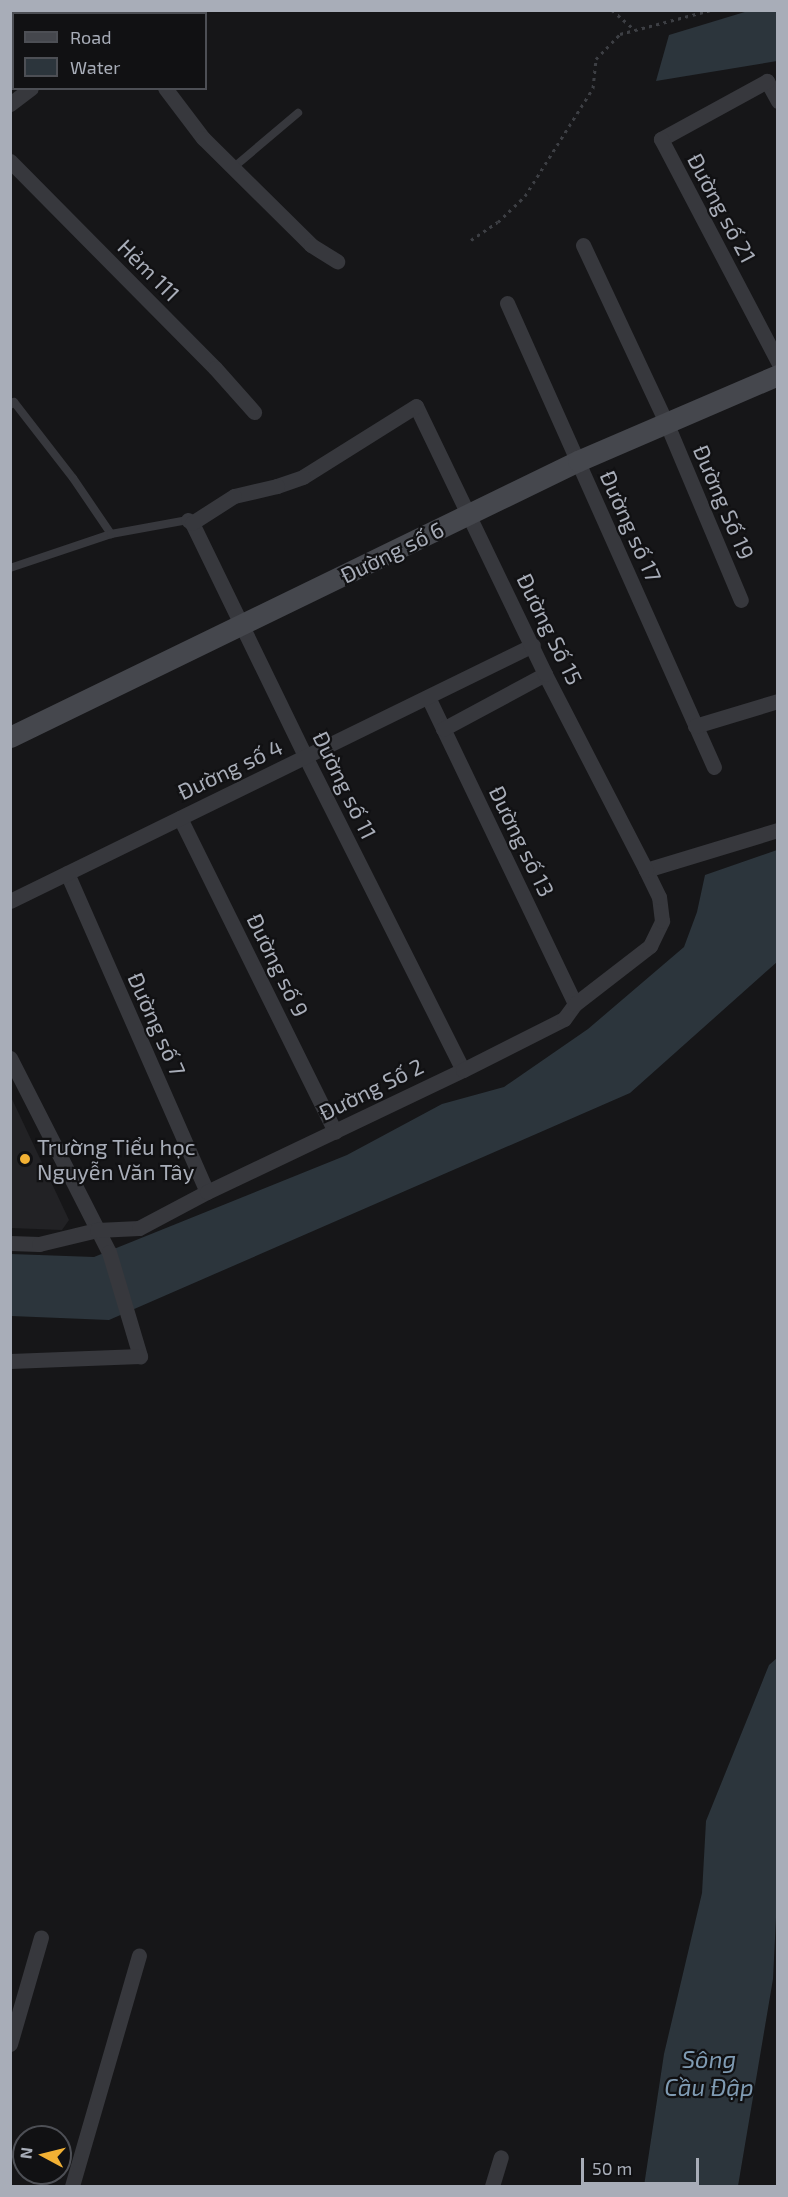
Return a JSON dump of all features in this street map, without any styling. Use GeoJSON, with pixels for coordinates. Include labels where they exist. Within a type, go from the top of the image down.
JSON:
{"type":"FeatureCollection","features":[{"type":"Feature","properties":{"kind":"street","name":"Đường số 21"},"geometry":{"type":"LineString","coordinates":[[777,101],[767,81],[661,139],[777,362]]}},
{"type":"Feature","properties":{"kind":"street"},"geometry":{"type":"LineString","coordinates":[[10,104],[28,90]]}},
{"type":"Feature","properties":{"kind":"street"},"geometry":{"type":"LineString","coordinates":[[167,90],[203,138],[311,245],[337,261]]}},
{"type":"Feature","properties":{"kind":"street","name":"Hẻm 111"},"geometry":{"type":"LineString","coordinates":[[10,161],[215,368],[254,412]]}},
{"type":"Feature","properties":{"kind":"street","name":"Đường Số 19"},"geometry":{"type":"LineString","coordinates":[[583,245],[666,422],[741,600]]}},
{"type":"Feature","properties":{"kind":"street","name":"Đường số 17"},"geometry":{"type":"LineString","coordinates":[[507,303],[714,767]]}},
{"type":"Feature","properties":{"kind":"street","name":"Đường số 6"},"geometry":{"type":"LineString","coordinates":[[10,737],[578,461],[777,375]]}},
{"type":"Feature","properties":{"kind":"street","name":"Đường Số 15"},"geometry":{"type":"LineString","coordinates":[[190,521],[234,496],[278,486],[303,477],[416,406],[545,674],[646,870]]}},
{"type":"Feature","properties":{"kind":"street","name":"Đường số 11"},"geometry":{"type":"LineString","coordinates":[[190,521],[463,1070]]}},
{"type":"Feature","properties":{"kind":"street","name":"Đường số 4"},"geometry":{"type":"LineString","coordinates":[[10,900],[306,758],[533,645]]}},
{"type":"Feature","properties":{"kind":"street"},"geometry":{"type":"LineString","coordinates":[[443,729],[545,674]]}},
{"type":"Feature","properties":{"kind":"street","name":"Đường số 13"},"geometry":{"type":"LineString","coordinates":[[428,697],[575,1004]]}},
{"type":"Feature","properties":{"kind":"street"},"geometry":{"type":"LineString","coordinates":[[695,726],[777,701]]}},
{"type":"Feature","properties":{"kind":"street","name":"Đường số 9"},"geometry":{"type":"LineString","coordinates":[[180,818],[335,1132]]}},
{"type":"Feature","properties":{"kind":"street"},"geometry":{"type":"LineString","coordinates":[[646,870],[777,830]]}},
{"type":"Feature","properties":{"kind":"street","name":"Đường Số 2"},"geometry":{"type":"LineString","coordinates":[[10,1243],[39,1244],[97,1230],[140,1228],[207,1192],[463,1070],[564,1019],[575,1004],[650,946],[662,921],[659,897],[646,870]]}},
{"type":"Feature","properties":{"kind":"street","name":"Đường số 7"},"geometry":{"type":"LineString","coordinates":[[67,873],[207,1192]]}},
{"type":"Feature","properties":{"kind":"street"},"geometry":{"type":"LineString","coordinates":[[10,1058],[109,1252],[140,1356],[10,1361]]}},
{"type":"Feature","properties":{"kind":"street"},"geometry":{"type":"LineString","coordinates":[[10,2044],[41,1937]]}},
{"type":"Feature","properties":{"kind":"street"},"geometry":{"type":"LineString","coordinates":[[72,2187],[139,1956]]}},
{"type":"Feature","properties":{"kind":"street"},"geometry":{"type":"LineString","coordinates":[[492,2187],[501,2157]]}},
{"type":"Feature","properties":{"kind":"lane"},"geometry":{"type":"LineString","coordinates":[[234,167],[298,113]]}},
{"type":"Feature","properties":{"kind":"lane"},"geometry":{"type":"LineString","coordinates":[[10,405],[14,402],[73,478],[111,534]]}},
{"type":"Feature","properties":{"kind":"lane"},"geometry":{"type":"LineString","coordinates":[[10,568],[111,534],[190,521]]}},
{"type":"Feature","properties":{"kind":"path"},"geometry":{"type":"LineString","coordinates":[[612,10],[634,29]]}},
{"type":"Feature","properties":{"kind":"path"},"geometry":{"type":"LineString","coordinates":[[471,240],[498,222],[525,196],[593,88],[596,59],[620,34],[711,10]]}},
{"type":"Feature","properties":{"kind":"shaded area","name":"Trường Tiểu học Nguyễn Văn Tây"},"geometry":{"type":"Polygon","coordinates":[[[11,1097],[69,1220],[62,1230],[11,1228],[11,1097]]]}},
{"type":"Feature","properties":{"kind":"water"},"geometry":{"type":"Polygon","coordinates":[[[748,11],[777,11],[777,61],[656,81],[669,35],[748,11]]]}},
{"type":"Feature","properties":{"kind":"water"},"geometry":{"type":"Polygon","coordinates":[[[777,850],[777,962],[630,1093],[109,1320],[11,1316],[11,1254],[94,1257],[347,1155],[442,1104],[504,1087],[588,1029],[684,947],[697,912],[705,875],[777,850]]]}},
{"type":"Feature","properties":{"kind":"water","name":"Sông Cầu Đập"},"geometry":{"type":"Polygon","coordinates":[[[777,1658],[778,1877],[773,1979],[738,2186],[644,2186],[664,2054],[702,1893],[706,1821],[769,1665],[777,1658]]]}},
{"type":"Feature","properties":{"kind":"place","name":"Trường Tiểu học Nguyễn Văn Tây"},"geometry":{"type":"Point","coordinates":[25,1159]}}]}
